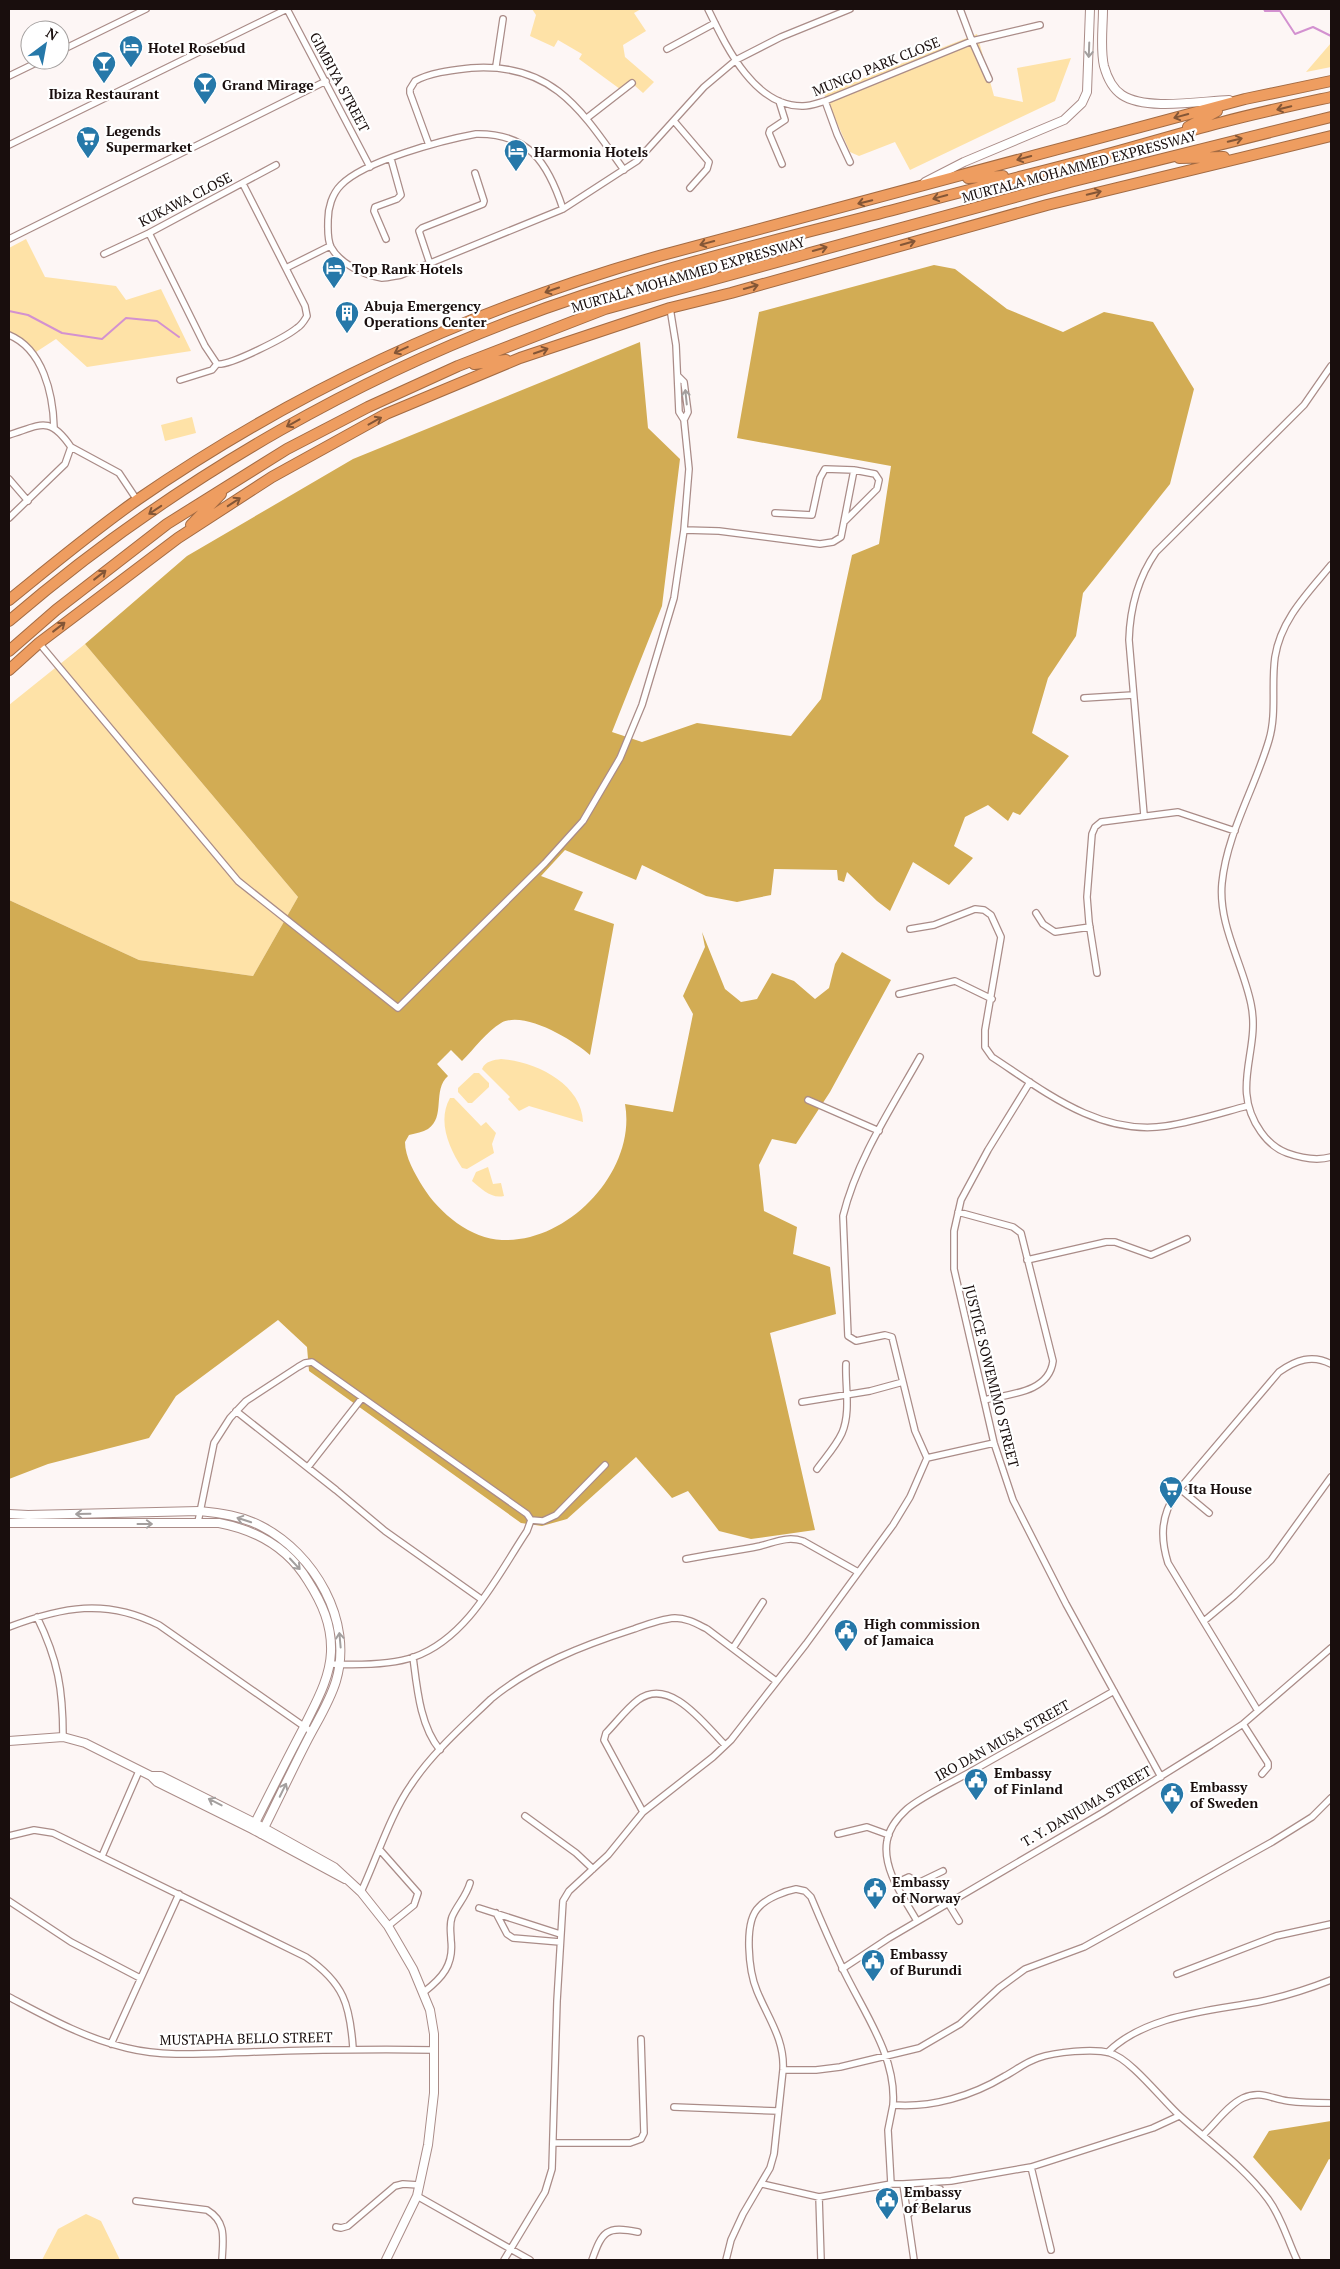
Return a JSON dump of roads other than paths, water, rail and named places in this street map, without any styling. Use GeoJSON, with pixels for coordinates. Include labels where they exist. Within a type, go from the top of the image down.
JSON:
{"type":"FeatureCollection","features":[{"type":"Feature","properties":{"kind":"highway","name":"MURTALA MOHAMMED EXPRESSWAY"},"geometry":{"type":"LineString","coordinates":[[9,600],[96,530],[137,500],[192,464],[295,403],[415,344],[530,297],[646,260],[1245,99],[1331,80]]}},
{"type":"Feature","properties":{"kind":"highway","name":"MURTALA MOHAMMED EXPRESSWAY"},"geometry":{"type":"LineString","coordinates":[[9,621],[94,552],[261,441],[332,401],[412,362],[494,327],[638,278],[1098,157],[1175,134],[1331,97]]}},
{"type":"Feature","properties":{"kind":"highway"},"geometry":{"type":"LineString","coordinates":[[1175,134],[1231,103]]}},
{"type":"Feature","properties":{"kind":"highway","name":"MURTALA MOHAMMED EXPRESSWAY"},"geometry":{"type":"LineString","coordinates":[[9,651],[56,610],[167,524],[295,444],[368,407],[458,366],[605,309],[860,238],[1158,159],[1331,117]]}},
{"type":"Feature","properties":{"kind":"highway","name":"MURTALA MOHAMMED EXPRESSWAY"},"geometry":{"type":"LineString","coordinates":[[9,670],[38,643],[178,538],[272,477],[386,414],[520,358],[670,308],[1047,205],[1331,136]]}},
{"type":"Feature","properties":{"kind":"highway"},"geometry":{"type":"LineString","coordinates":[[1158,159],[1246,156]]}},
{"type":"Feature","properties":{"kind":"highway"},"geometry":{"type":"LineString","coordinates":[[948,179],[1024,175]]}},
{"type":"Feature","properties":{"kind":"highway"},"geometry":{"type":"LineString","coordinates":[[494,327],[530,297]]}},
{"type":"Feature","properties":{"kind":"highway"},"geometry":{"type":"LineString","coordinates":[[458,366],[520,358]]}},
{"type":"Feature","properties":{"kind":"highway"},"geometry":{"type":"LineString","coordinates":[[295,403],[332,401]]}},
{"type":"Feature","properties":{"kind":"highway"},"geometry":{"type":"LineString","coordinates":[[178,538],[234,482]]}},
{"type":"Feature","properties":{"kind":"street"},"geometry":{"type":"LineString","coordinates":[[70,46],[146,9]]}},
{"type":"Feature","properties":{"kind":"street"},"geometry":{"type":"LineString","coordinates":[[9,145],[287,9]]}},
{"type":"Feature","properties":{"kind":"street","name":"GIMBIYA STREET"},"geometry":{"type":"LineString","coordinates":[[287,9],[370,167]]}},
{"type":"Feature","properties":{"kind":"street","name":"MUNGO PARK CLOSE"},"geometry":{"type":"LineString","coordinates":[[708,9],[736,60],[750,79],[764,92],[779,101],[804,107],[825,101],[972,41],[1040,25]]}},
{"type":"Feature","properties":{"kind":"street"},"geometry":{"type":"LineString","coordinates":[[563,209],[547,169],[530,150],[510,138],[493,134],[476,134],[429,145],[353,175],[336,191],[328,213],[328,231],[330,246],[350,265],[367,274],[384,278],[401,275],[430,264],[563,209],[624,170],[653,146],[704,87],[736,60],[781,37],[848,9]]}},
{"type":"Feature","properties":{"kind":"street"},"geometry":{"type":"LineString","coordinates":[[960,9],[989,79]]}},
{"type":"Feature","properties":{"kind":"street"},"geometry":{"type":"LineString","coordinates":[[912,189],[964,162],[1064,120],[1082,103],[1087,92],[1090,9]]}},
{"type":"Feature","properties":{"kind":"street"},"geometry":{"type":"LineString","coordinates":[[1103,9],[1104,64],[1115,89],[1123,96],[1149,103],[1245,99]]}},
{"type":"Feature","properties":{"kind":"street"},"geometry":{"type":"LineString","coordinates":[[496,66],[503,18]]}},
{"type":"Feature","properties":{"kind":"street"},"geometry":{"type":"LineString","coordinates":[[667,49],[715,23]]}},
{"type":"Feature","properties":{"kind":"street"},"geometry":{"type":"LineString","coordinates":[[429,145],[410,93],[410,89],[415,81],[460,69],[496,66],[528,74],[561,93],[587,118],[624,170]]}},
{"type":"Feature","properties":{"kind":"street"},"geometry":{"type":"LineString","coordinates":[[9,76],[21,70]]}},
{"type":"Feature","properties":{"kind":"street"},"geometry":{"type":"LineString","coordinates":[[9,239],[326,81]]}},
{"type":"Feature","properties":{"kind":"street"},"geometry":{"type":"LineString","coordinates":[[587,118],[632,83]]}},
{"type":"Feature","properties":{"kind":"street"},"geometry":{"type":"LineString","coordinates":[[779,101],[785,120],[770,130],[769,133],[782,164]]}},
{"type":"Feature","properties":{"kind":"street"},"geometry":{"type":"LineString","coordinates":[[825,101],[850,162]]}},
{"type":"Feature","properties":{"kind":"street"},"geometry":{"type":"LineString","coordinates":[[674,121],[709,162],[707,169],[690,188]]}},
{"type":"Feature","properties":{"kind":"street"},"geometry":{"type":"LineString","coordinates":[[386,240],[374,211],[375,207],[397,199],[401,195],[391,159]]}},
{"type":"Feature","properties":{"kind":"street","name":"KUKAWA CLOSE"},"geometry":{"type":"LineString","coordinates":[[104,254],[149,233],[276,165]]}},
{"type":"Feature","properties":{"kind":"street"},"geometry":{"type":"LineString","coordinates":[[430,264],[419,231],[422,228],[483,204],[484,201],[475,173]]}},
{"type":"Feature","properties":{"kind":"street"},"geometry":{"type":"LineString","coordinates":[[149,233],[205,346],[217,364],[224,365],[237,360],[296,329],[304,322],[307,316],[305,306],[243,184]]}},
{"type":"Feature","properties":{"kind":"street"},"geometry":{"type":"LineString","coordinates":[[286,268],[330,246]]}},
{"type":"Feature","properties":{"kind":"street"},"geometry":{"type":"LineString","coordinates":[[38,643],[238,881],[398,1008],[545,863],[583,821],[620,758],[642,705],[670,615],[684,530],[689,469],[684,420],[688,412],[684,382],[678,376],[670,308]]}},
{"type":"Feature","properties":{"kind":"street"},"geometry":{"type":"LineString","coordinates":[[9,335],[27,347],[38,361],[54,412],[54,427]]}},
{"type":"Feature","properties":{"kind":"street"},"geometry":{"type":"LineString","coordinates":[[180,380],[212,370],[217,364]]}},
{"type":"Feature","properties":{"kind":"street"},"geometry":{"type":"LineString","coordinates":[[1144,815],[1129,630],[1136,591],[1148,564],[1156,552],[1304,404],[1331,366]]}},
{"type":"Feature","properties":{"kind":"street"},"geometry":{"type":"LineString","coordinates":[[9,435],[46,424],[54,427],[71,447],[119,473],[137,500]]}},
{"type":"Feature","properties":{"kind":"street"},"geometry":{"type":"LineString","coordinates":[[9,518],[65,464],[71,447]]}},
{"type":"Feature","properties":{"kind":"street"},"geometry":{"type":"LineString","coordinates":[[775,513],[810,516],[823,470],[830,468],[875,474],[878,477],[879,485],[844,523]]}},
{"type":"Feature","properties":{"kind":"street"},"geometry":{"type":"LineString","coordinates":[[684,530],[719,531],[827,543],[833,542],[841,537],[854,470]]}},
{"type":"Feature","properties":{"kind":"street"},"geometry":{"type":"LineString","coordinates":[[9,479],[28,501]]}},
{"type":"Feature","properties":{"kind":"street"},"geometry":{"type":"LineString","coordinates":[[1331,565],[1295,609],[1280,639],[1275,657],[1273,723],[1269,740],[1235,831],[1225,866],[1221,896],[1229,932],[1252,1010],[1252,1043],[1246,1086],[1248,1106],[1252,1118],[1267,1139],[1280,1151],[1314,1159],[1331,1157]]}},
{"type":"Feature","properties":{"kind":"street"},"geometry":{"type":"LineString","coordinates":[[1084,698],[1133,695]]}},
{"type":"Feature","properties":{"kind":"street"},"geometry":{"type":"LineString","coordinates":[[1097,973],[1090,927],[1088,897],[1094,830],[1101,822],[1144,815],[1181,812],[1235,831]]}},
{"type":"Feature","properties":{"kind":"street"},"geometry":{"type":"LineString","coordinates":[[910,929],[934,925],[975,909],[987,912],[998,927],[1001,937],[992,999],[985,1030],[985,1047],[992,1057],[1077,1111],[1097,1120],[1122,1126],[1168,1126],[1248,1106]]}},
{"type":"Feature","properties":{"kind":"street"},"geometry":{"type":"LineString","coordinates":[[1036,913],[1043,924],[1054,932],[1090,927]]}},
{"type":"Feature","properties":{"kind":"street"},"geometry":{"type":"LineString","coordinates":[[900,994],[956,981],[992,999]]}},
{"type":"Feature","properties":{"kind":"street"},"geometry":{"type":"LineString","coordinates":[[504,2260],[549,2181],[553,2143],[562,1901],[569,1891],[608,1855],[643,1812],[725,1745],[776,1681],[897,1518],[910,1497],[927,1458],[915,1431],[892,1337],[885,1335],[856,1341],[851,1340],[847,1330],[847,1274],[843,1216],[848,1198],[879,1131],[920,1057]]}},
{"type":"Feature","properties":{"kind":"street","name":"JUSTICE SOWEMIMO STREET"},"geometry":{"type":"LineString","coordinates":[[1030,1082],[988,1150],[961,1200],[954,1231],[954,1269],[994,1444],[1013,1500],[1161,1777]]}},
{"type":"Feature","properties":{"kind":"street"},"geometry":{"type":"LineString","coordinates":[[808,1100],[879,1131]]}},
{"type":"Feature","properties":{"kind":"street"},"geometry":{"type":"LineString","coordinates":[[958,1212],[1017,1229],[1021,1233],[1053,1361],[1051,1372],[1037,1386],[984,1400]]}},
{"type":"Feature","properties":{"kind":"street"},"geometry":{"type":"LineString","coordinates":[[1027,1260],[1106,1242],[1116,1242],[1151,1255],[1187,1239]]}},
{"type":"Feature","properties":{"kind":"street"},"geometry":{"type":"LineString","coordinates":[[1258,1711],[1168,1563],[1162,1540],[1162,1528],[1169,1504],[1180,1489],[1279,1372],[1293,1362],[1303,1359],[1320,1359],[1331,1364]]}},
{"type":"Feature","properties":{"kind":"street"},"geometry":{"type":"LineString","coordinates":[[198,1522],[214,1443],[236,1411],[246,1401],[305,1363],[312,1362],[526,1514],[530,1520]]}},
{"type":"Feature","properties":{"kind":"street"},"geometry":{"type":"LineString","coordinates":[[817,1469],[842,1434],[848,1394],[845,1383],[846,1364]]}},
{"type":"Feature","properties":{"kind":"street"},"geometry":{"type":"LineString","coordinates":[[802,1402],[903,1382]]}},
{"type":"Feature","properties":{"kind":"street"},"geometry":{"type":"LineString","coordinates":[[308,1467],[362,1398]]}},
{"type":"Feature","properties":{"kind":"street"},"geometry":{"type":"LineString","coordinates":[[236,1411],[308,1467],[385,1531],[481,1599]]}},
{"type":"Feature","properties":{"kind":"street"},"geometry":{"type":"LineString","coordinates":[[927,1458],[994,1444]]}},
{"type":"Feature","properties":{"kind":"street"},"geometry":{"type":"LineString","coordinates":[[530,1520],[543,1521],[556,1515],[605,1465]]}},
{"type":"Feature","properties":{"kind":"street"},"geometry":{"type":"LineString","coordinates":[[1204,1621],[1234,1596],[1271,1560],[1331,1477]]}},
{"type":"Feature","properties":{"kind":"street"},"geometry":{"type":"LineString","coordinates":[[1180,1489],[1209,1514]]}},
{"type":"Feature","properties":{"kind":"street"},"geometry":{"type":"LineString","coordinates":[[9,1514],[199,1511],[242,1518],[260,1525],[289,1544],[308,1563],[327,1594],[334,1614],[339,1631],[339,1665],[332,1690],[262,1831]]}},
{"type":"Feature","properties":{"kind":"street"},"geometry":{"type":"LineString","coordinates":[[330,1664],[388,1662],[413,1657],[452,1635],[481,1599],[526,1531],[530,1520]]}},
{"type":"Feature","properties":{"kind":"street"},"geometry":{"type":"LineString","coordinates":[[9,1523],[198,1522],[240,1527],[255,1533],[281,1549],[304,1573],[318,1597],[328,1620],[331,1634],[330,1664],[321,1693],[253,1826]]}},
{"type":"Feature","properties":{"kind":"street"},"geometry":{"type":"LineString","coordinates":[[686,1559],[762,1545],[787,1538],[795,1538],[858,1572]]}},
{"type":"Feature","properties":{"kind":"street"},"geometry":{"type":"LineString","coordinates":[[733,1648],[763,1602]]}},
{"type":"Feature","properties":{"kind":"street"},"geometry":{"type":"LineString","coordinates":[[9,1627],[37,1617],[70,1609],[95,1607],[134,1614],[159,1625],[312,1732]]}},
{"type":"Feature","properties":{"kind":"street"},"geometry":{"type":"LineString","coordinates":[[37,1617],[52,1646],[60,1684],[63,1737]]}},
{"type":"Feature","properties":{"kind":"street"},"geometry":{"type":"LineString","coordinates":[[361,1892],[410,1785],[440,1750],[503,1689],[555,1659],[616,1634],[661,1620],[676,1618],[695,1623],[733,1648],[776,1681]]}},
{"type":"Feature","properties":{"kind":"street","name":"T. Y. DANJUMA STREET"},"geometry":{"type":"LineString","coordinates":[[842,1969],[916,1921],[1161,1777],[1243,1724],[1331,1648]]}},
{"type":"Feature","properties":{"kind":"street"},"geometry":{"type":"LineString","coordinates":[[413,1657],[416,1681],[430,1735],[440,1750]]}},
{"type":"Feature","properties":{"kind":"street","name":"IRO DAN MUSA STREET"},"geometry":{"type":"LineString","coordinates":[[889,1835],[891,1827],[908,1808],[1114,1691]]}},
{"type":"Feature","properties":{"kind":"street"},"geometry":{"type":"LineString","coordinates":[[643,1812],[604,1740],[606,1733],[638,1701],[654,1693],[672,1696],[685,1705],[725,1745]]}},
{"type":"Feature","properties":{"kind":"street"},"geometry":{"type":"LineString","coordinates":[[1243,1724],[1268,1763],[1268,1767],[1262,1774]]}},
{"type":"Feature","properties":{"kind":"street"},"geometry":{"type":"LineString","coordinates":[[9,1741],[63,1737],[85,1743],[151,1776],[161,1776],[347,1880],[361,1892],[388,1926],[413,1968],[424,1992],[434,2034],[434,2093],[428,2145],[417,2196],[386,2260]]}},
{"type":"Feature","properties":{"kind":"street"},"geometry":{"type":"LineString","coordinates":[[102,1856],[139,1771]]}},
{"type":"Feature","properties":{"kind":"street"},"geometry":{"type":"LineString","coordinates":[[783,2070],[816,2070],[885,2056],[919,2048],[944,2036],[1024,1969],[1084,1947],[1127,1924],[1272,1842],[1312,1817],[1331,1798]]}},
{"type":"Feature","properties":{"kind":"street"},"geometry":{"type":"LineString","coordinates":[[525,1816],[576,1853],[593,1869]]}},
{"type":"Feature","properties":{"kind":"street"},"geometry":{"type":"LineString","coordinates":[[838,1834],[867,1827],[889,1835],[887,1841],[889,1865],[896,1883],[916,1921]]}},
{"type":"Feature","properties":{"kind":"street"},"geometry":{"type":"LineString","coordinates":[[9,1836],[34,1830],[53,1833],[306,1957],[324,1970],[337,1986],[346,2002],[350,2017],[352,2048]]}},
{"type":"Feature","properties":{"kind":"street"},"geometry":{"type":"LineString","coordinates":[[380,1850],[418,1893],[414,1905],[388,1926]]}},
{"type":"Feature","properties":{"kind":"street"},"geometry":{"type":"LineString","coordinates":[[896,1883],[910,1877],[918,1883],[943,1870]]}},
{"type":"Feature","properties":{"kind":"street"},"geometry":{"type":"LineString","coordinates":[[424,1992],[440,1979],[449,1964],[451,1959],[452,1918],[463,1900],[470,1883]]}},
{"type":"Feature","properties":{"kind":"street"},"geometry":{"type":"LineString","coordinates":[[726,2260],[731,2240],[743,2214],[770,2168],[774,2154],[783,2070],[782,2049],[756,1990],[750,1965],[750,1924],[755,1911],[760,1905],[792,1890],[796,1889],[805,1892],[811,1897],[842,1969],[861,2003],[885,2056],[893,2082],[893,2105],[888,2130],[891,2184]]}},
{"type":"Feature","properties":{"kind":"street"},"geometry":{"type":"LineString","coordinates":[[110,2044],[179,1894]]}},
{"type":"Feature","properties":{"kind":"street"},"geometry":{"type":"LineString","coordinates":[[9,1900],[71,1942],[140,1978]]}},
{"type":"Feature","properties":{"kind":"street"},"geometry":{"type":"LineString","coordinates":[[948,1902],[959,1921]]}},
{"type":"Feature","properties":{"kind":"street"},"geometry":{"type":"LineString","coordinates":[[479,1908],[560,1934]]}},
{"type":"Feature","properties":{"kind":"street"},"geometry":{"type":"LineString","coordinates":[[496,1913],[510,1937],[560,1942]]}},
{"type":"Feature","properties":{"kind":"street"},"geometry":{"type":"LineString","coordinates":[[1177,1974],[1276,1936],[1331,1924]]}},
{"type":"Feature","properties":{"kind":"street"},"geometry":{"type":"LineString","coordinates":[[543,1940],[544,1929]]}},
{"type":"Feature","properties":{"kind":"street"},"geometry":{"type":"LineString","coordinates":[[1108,2052],[1114,2046],[1145,2029],[1183,2016],[1273,1998],[1331,1980]]}},
{"type":"Feature","properties":{"kind":"street","name":"MUSTAPHA BELLO STREET"},"geometry":{"type":"LineString","coordinates":[[9,1997],[82,2035],[110,2044],[146,2052],[352,2048],[434,2050]]}},
{"type":"Feature","properties":{"kind":"street"},"geometry":{"type":"LineString","coordinates":[[553,2143],[630,2144],[641,2138],[644,2133],[641,2039]]}},
{"type":"Feature","properties":{"kind":"street"},"geometry":{"type":"LineString","coordinates":[[893,2105],[918,2105],[962,2096],[980,2090],[1029,2062],[1049,2055],[1085,2051],[1108,2052],[1126,2062],[1179,2116],[1203,2135],[1267,2197],[1280,2217],[1298,2260]]}},
{"type":"Feature","properties":{"kind":"street"},"geometry":{"type":"LineString","coordinates":[[1203,2135],[1235,2103],[1253,2094],[1265,2094],[1285,2101],[1331,2103]]}},
{"type":"Feature","properties":{"kind":"street"},"geometry":{"type":"LineString","coordinates":[[674,2107],[778,2111]]}},
{"type":"Feature","properties":{"kind":"street"},"geometry":{"type":"LineString","coordinates":[[762,2184],[819,2197],[891,2184],[951,2181],[1031,2167],[1153,2128],[1179,2116]]}},
{"type":"Feature","properties":{"kind":"street"},"geometry":{"type":"LineString","coordinates":[[1031,2167],[1051,2250]]}},
{"type":"Feature","properties":{"kind":"street"},"geometry":{"type":"LineString","coordinates":[[336,2227],[348,2226],[395,2186],[403,2184],[419,2185]]}},
{"type":"Feature","properties":{"kind":"street"},"geometry":{"type":"LineString","coordinates":[[902,2184],[914,2260]]}},
{"type":"Feature","properties":{"kind":"street"},"geometry":{"type":"LineString","coordinates":[[908,2214],[931,2189],[940,2190]]}},
{"type":"Feature","properties":{"kind":"street"},"geometry":{"type":"LineString","coordinates":[[417,2196],[530,2260]]}},
{"type":"Feature","properties":{"kind":"street"},"geometry":{"type":"LineString","coordinates":[[819,2197],[821,2260]]}},
{"type":"Feature","properties":{"kind":"street"},"geometry":{"type":"LineString","coordinates":[[136,2201],[207,2210],[214,2214],[222,2224],[224,2231],[222,2260]]}},
{"type":"Feature","properties":{"kind":"street"},"geometry":{"type":"LineString","coordinates":[[592,2260],[602,2236],[607,2231],[614,2229],[638,2232]]}},
{"type":"Feature","properties":{"kind":"waterway"},"geometry":{"type":"LineString","coordinates":[[1264,9],[1265,11],[1280,11],[1295,34],[1313,27],[1331,36]]}},
{"type":"Feature","properties":{"kind":"waterway"},"geometry":{"type":"LineString","coordinates":[[9,311],[28,315],[62,333],[102,339],[126,318],[157,321],[179,337]]}},
{"type":"Feature","properties":{"kind":"place","name":"Hotel Rosebud"},"geometry":{"type":"Point","coordinates":[131,68]}},
{"type":"Feature","properties":{"kind":"place","name":"Ibiza Restaurant"},"geometry":{"type":"Point","coordinates":[104,84]}},
{"type":"Feature","properties":{"kind":"place","name":"Grand Mirage"},"geometry":{"type":"Point","coordinates":[205,105]}},
{"type":"Feature","properties":{"kind":"place","name":"Legends Supermarket"},"geometry":{"type":"Point","coordinates":[88,159]}},
{"type":"Feature","properties":{"kind":"place","name":"Harmonia Hotels"},"geometry":{"type":"Point","coordinates":[516,172]}},
{"type":"Feature","properties":{"kind":"place","name":"Top Rank Hotels"},"geometry":{"type":"Point","coordinates":[334,289]}},
{"type":"Feature","properties":{"kind":"place","name":"Abuja Emergency Operations Center"},"geometry":{"type":"Point","coordinates":[347,334]}},
{"type":"Feature","properties":{"kind":"place","name":"Ita House"},"geometry":{"type":"Point","coordinates":[1171,1509]}},
{"type":"Feature","properties":{"kind":"place","name":"High commission of Jamaica"},"geometry":{"type":"Point","coordinates":[846,1652]}},
{"type":"Feature","properties":{"kind":"place","name":"Embassy of Finland"},"geometry":{"type":"Point","coordinates":[976,1801]}},
{"type":"Feature","properties":{"kind":"place","name":"Embassy of Sweden"},"geometry":{"type":"Point","coordinates":[1172,1815]}},
{"type":"Feature","properties":{"kind":"place","name":"Embassy of Norway"},"geometry":{"type":"Point","coordinates":[875,1910]}},
{"type":"Feature","properties":{"kind":"place","name":"Embassy of Burundi"},"geometry":{"type":"Point","coordinates":[873,1982]}},
{"type":"Feature","properties":{"kind":"place","name":"Embassy of Belarus"},"geometry":{"type":"Point","coordinates":[887,2220]}}]}
